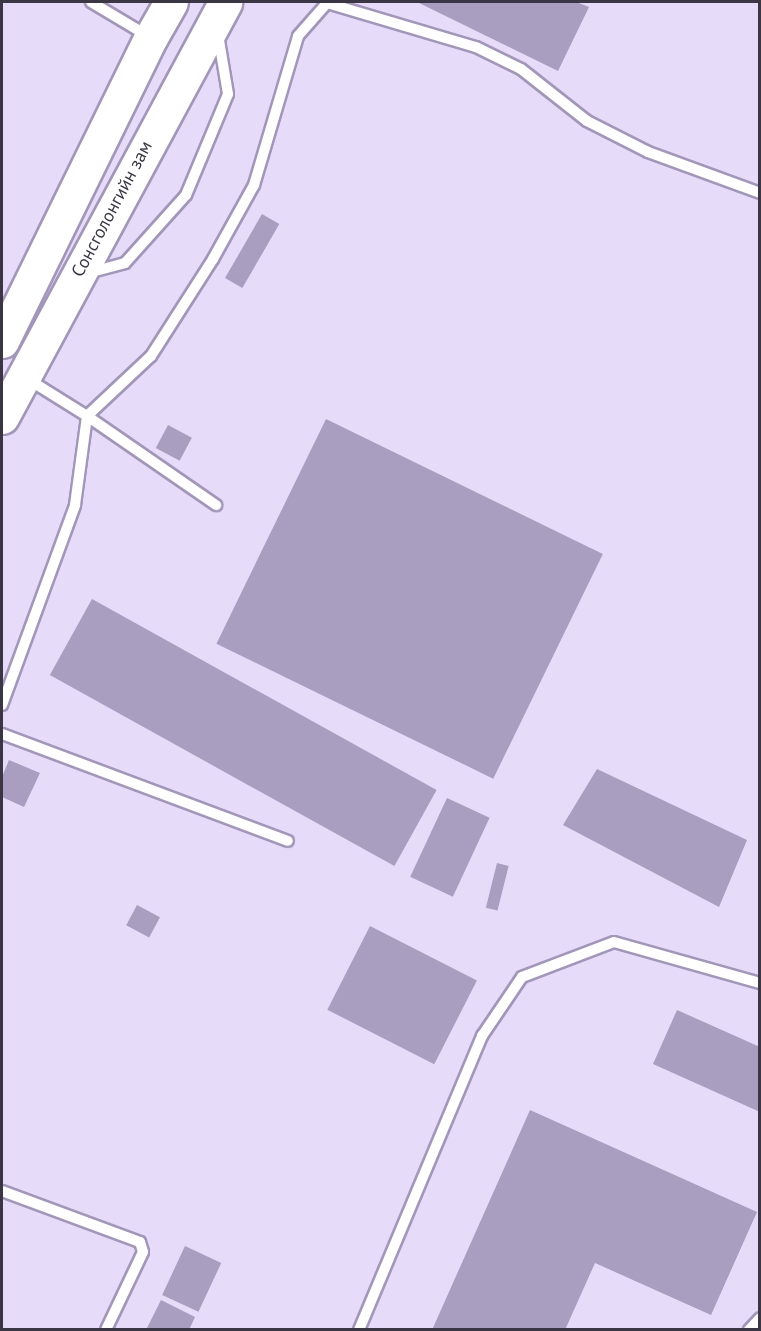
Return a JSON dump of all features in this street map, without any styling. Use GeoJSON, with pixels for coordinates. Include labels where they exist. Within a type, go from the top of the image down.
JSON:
{"type":"FeatureCollection","features":[{"type":"Feature","properties":{"kind":"main road"},"geometry":{"type":"LineString","coordinates":[[2,341],[151,37],[171,2]]}},
{"type":"Feature","properties":{"kind":"main road","name":"Сонсголонгийн зам"},"geometry":{"type":"LineString","coordinates":[[2,417],[220,10]]}},
{"type":"Feature","properties":{"kind":"lane"},"geometry":{"type":"LineString","coordinates":[[91,2],[151,37]]}},
{"type":"Feature","properties":{"kind":"lane"},"geometry":{"type":"LineString","coordinates":[[2,705],[75,505],[87,416],[151,357],[213,259],[254,185],[298,36],[327,3],[476,47],[521,69],[587,121],[648,152],[759,194]]}},
{"type":"Feature","properties":{"kind":"lane"},"geometry":{"type":"LineString","coordinates":[[76,276],[125,263],[186,195],[228,94],[220,10]]}},
{"type":"Feature","properties":{"kind":"lane"},"geometry":{"type":"LineString","coordinates":[[22,376],[87,416],[216,505]]}},
{"type":"Feature","properties":{"kind":"lane"},"geometry":{"type":"LineString","coordinates":[[2,734],[288,841]]}},
{"type":"Feature","properties":{"kind":"lane"},"geometry":{"type":"LineString","coordinates":[[359,1329],[482,1036],[522,977],[614,942],[759,983]]}},
{"type":"Feature","properties":{"kind":"lane"},"geometry":{"type":"LineString","coordinates":[[2,1191],[140,1242],[143,1252],[106,1329]]}},
{"type":"Feature","properties":{"kind":"lane"},"geometry":{"type":"LineString","coordinates":[[749,1329],[759,1318]]}},
{"type":"Feature","properties":{"kind":"building"},"geometry":{"type":"Polygon","coordinates":[[[417,2],[576,2],[589,7],[558,71],[417,2]]]}},
{"type":"Feature","properties":{"kind":"building"},"geometry":{"type":"Polygon","coordinates":[[[262,214],[279,224],[242,288],[225,278],[262,214]]]}},
{"type":"Feature","properties":{"kind":"building"},"geometry":{"type":"Polygon","coordinates":[[[326,419],[603,554],[493,779],[216,644],[326,419]]]}},
{"type":"Feature","properties":{"kind":"building"},"geometry":{"type":"Polygon","coordinates":[[[168,425],[192,438],[180,461],[156,448],[168,425]]]}},
{"type":"Feature","properties":{"kind":"building"},"geometry":{"type":"Polygon","coordinates":[[[92,599],[437,790],[394,866],[50,675],[92,599]]]}},
{"type":"Feature","properties":{"kind":"building"},"geometry":{"type":"Polygon","coordinates":[[[9,760],[40,773],[24,807],[2,797],[2,777],[9,760]]]}},
{"type":"Feature","properties":{"kind":"building"},"geometry":{"type":"Polygon","coordinates":[[[597,769],[747,840],[719,907],[563,825],[597,769]]]}},
{"type":"Feature","properties":{"kind":"building"},"geometry":{"type":"Polygon","coordinates":[[[447,798],[490,818],[453,897],[410,877],[447,798]]]}},
{"type":"Feature","properties":{"kind":"building"},"geometry":{"type":"Polygon","coordinates":[[[497,863],[509,866],[498,911],[486,908],[497,863]]]}},
{"type":"Feature","properties":{"kind":"building"},"geometry":{"type":"Polygon","coordinates":[[[137,905],[160,917],[149,938],[126,925],[137,905]]]}},
{"type":"Feature","properties":{"kind":"building"},"geometry":{"type":"Polygon","coordinates":[[[370,926],[477,980],[434,1064],[327,1010],[370,926]]]}},
{"type":"Feature","properties":{"kind":"building"},"geometry":{"type":"Polygon","coordinates":[[[677,1010],[760,1047],[760,1112],[653,1064],[677,1010]]]}},
{"type":"Feature","properties":{"kind":"building"},"geometry":{"type":"Polygon","coordinates":[[[530,1110],[757,1212],[711,1315],[595,1263],[565,1330],[432,1330],[530,1110]]]}},
{"type":"Feature","properties":{"kind":"building"},"geometry":{"type":"Polygon","coordinates":[[[185,1246],[221,1263],[198,1312],[162,1295],[185,1246]]]}},
{"type":"Feature","properties":{"kind":"building"},"geometry":{"type":"Polygon","coordinates":[[[161,1300],[195,1317],[189,1330],[146,1330],[161,1300]]]}}]}
